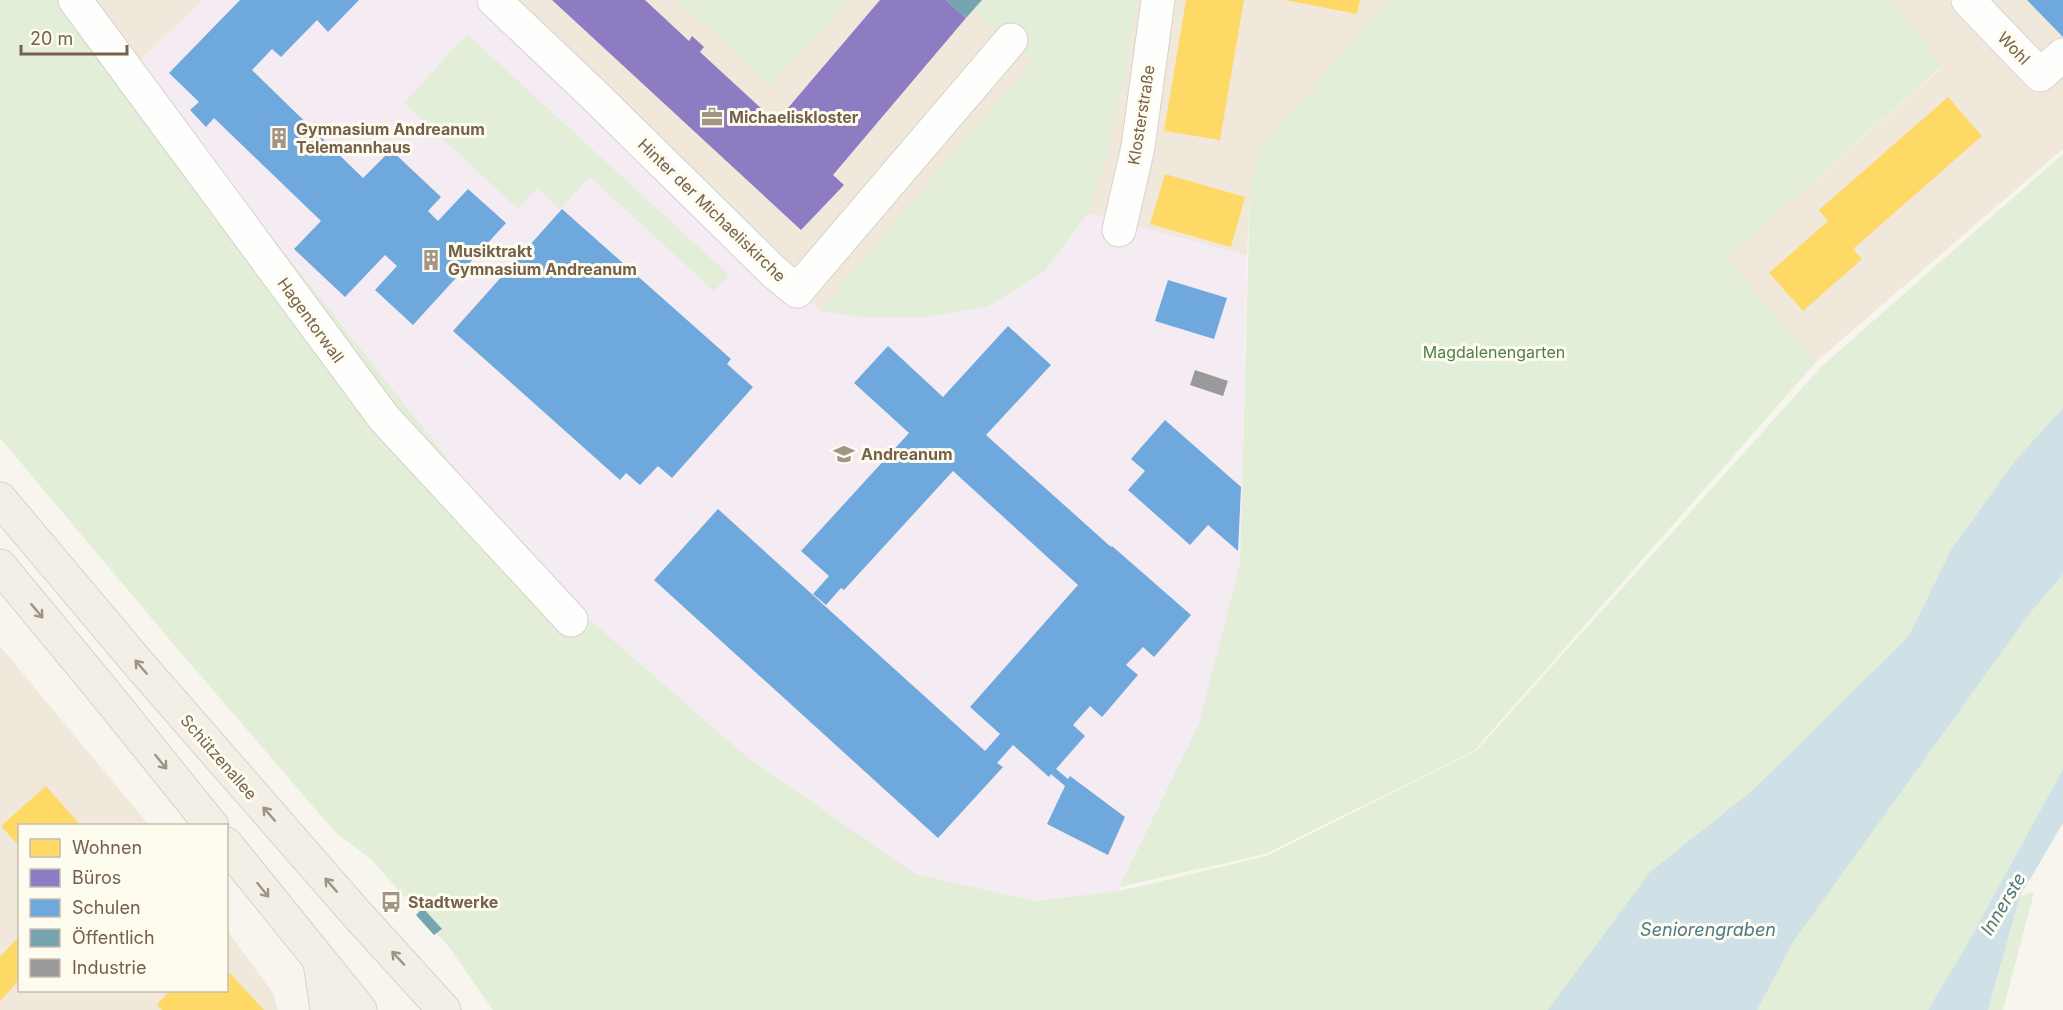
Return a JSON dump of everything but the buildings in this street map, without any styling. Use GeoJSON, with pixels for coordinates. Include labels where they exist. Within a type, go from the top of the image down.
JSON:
{"type":"FeatureCollection","features":[{"type":"Feature","properties":{"kind":"main road","name":"Schützenallee"},"geometry":{"type":"LineString","coordinates":[[0,499],[138,663],[355,912],[444,1010]]}},
{"type":"Feature","properties":{"kind":"main road"},"geometry":{"type":"LineString","coordinates":[[0,566],[211,824]]}},
{"type":"Feature","properties":{"kind":"main road"},"geometry":{"type":"LineString","coordinates":[[228,847],[360,1010]]}},
{"type":"Feature","properties":{"kind":"main road"},"geometry":{"type":"LineString","coordinates":[[320,962],[327,1010]]}},
{"type":"Feature","properties":{"kind":"street","name":"Hagentorwall"},"geometry":{"type":"LineString","coordinates":[[75,0],[384,418],[571,620]]}},
{"type":"Feature","properties":{"kind":"street","name":"Hinter der Michaeliskirche"},"geometry":{"type":"LineString","coordinates":[[494,0],[774,272],[797,291],[1011,40]]}},
{"type":"Feature","properties":{"kind":"street","name":"Klosterstraße"},"geometry":{"type":"LineString","coordinates":[[1119,230],[1138,147],[1158,0]]}},
{"type":"Feature","properties":{"kind":"street","name":"Wohl"},"geometry":{"type":"LineString","coordinates":[[1968,0],[2040,75],[2063,55]]}},
{"type":"Feature","properties":{"kind":"shaded area"},"geometry":{"type":"Polygon","coordinates":[[[85,0],[202,0],[136,65],[85,0]]]}},
{"type":"Feature","properties":{"kind":"shaded area","name":"Andreanum"},"geometry":{"type":"Polygon","coordinates":[[[202,0],[496,0],[774,272],[820,311],[1045,271],[1088,213],[1247,256],[1240,563],[1199,724],[1119,887],[1120,891],[1034,901],[916,874],[748,758],[542,578],[137,65],[202,0]]]}},
{"type":"Feature","properties":{"kind":"shaded area"},"geometry":{"type":"Polygon","coordinates":[[[496,0],[1389,0],[1257,151],[1250,191],[1247,256],[1088,213],[820,311],[774,272],[496,0]]]}},
{"type":"Feature","properties":{"kind":"shaded area"},"geometry":{"type":"Polygon","coordinates":[[[1892,0],[2063,0],[2063,149],[1816,362],[1726,259],[1942,67],[1892,0]]]}},
{"type":"Feature","properties":{"kind":"shaded area"},"geometry":{"type":"Polygon","coordinates":[[[0,646],[148,824],[18,824],[18,992],[228,992],[228,931],[273,993],[278,1010],[0,1010],[0,646]]]}},
{"type":"Feature","properties":{"kind":"green space"},"geometry":{"type":"Polygon","coordinates":[[[0,0],[85,0],[542,578],[748,758],[916,874],[1034,901],[1120,891],[1267,856],[1476,751],[1821,367],[2063,154],[2063,769],[1965,948],[1928,1010],[493,1010],[449,947],[372,860],[335,832],[0,438],[0,0]]]}},
{"type":"Feature","properties":{"kind":"green space"},"geometry":{"type":"Polygon","coordinates":[[[678,0],[849,0],[771,86],[678,0]]]}},
{"type":"Feature","properties":{"kind":"green space"},"geometry":{"type":"Polygon","coordinates":[[[982,0],[1137,0],[1121,92],[1104,165],[1088,213],[1045,271],[987,307],[924,317],[864,317],[820,311],[1033,60],[974,10],[982,0]]]}},
{"type":"Feature","properties":{"kind":"green space","name":"Magdalenengarten"},"geometry":{"type":"Polygon","coordinates":[[[1389,0],[1892,0],[1942,66],[1726,259],[1816,362],[1474,751],[1265,854],[1119,887],[1199,724],[1240,563],[1250,191],[1257,151],[1389,0]]]}},
{"type":"Feature","properties":{"kind":"green space"},"geometry":{"type":"Polygon","coordinates":[[[467,34],[729,275],[714,291],[590,177],[560,209],[537,188],[518,209],[404,103],[467,34]]]}},
{"type":"Feature","properties":{"kind":"green space"},"geometry":{"type":"Polygon","coordinates":[[[2034,892],[2003,1010],[1988,1010],[2020,896],[2034,892]]]}},
{"type":"Feature","properties":{"kind":"water","name":"Seniorengraben"},"geometry":{"type":"Polygon","coordinates":[[[2063,408],[2063,574],[2029,614],[1793,942],[1757,1010],[1548,1010],[1650,872],[1753,790],[1909,636],[1951,550],[2016,460],[2063,408]]]}},
{"type":"Feature","properties":{"kind":"water","name":"Innerste"},"geometry":{"type":"Polygon","coordinates":[[[2063,769],[2063,823],[2020,896],[1988,1010],[1928,1010],[1965,948],[2063,769]]]}},
{"type":"Feature","properties":{"kind":"place","name":"Michaeliskloster"},"geometry":{"type":"Point","coordinates":[712,117]}},
{"type":"Feature","properties":{"kind":"place","name":"Gymnasium Andreanum Telemannhaus"},"geometry":{"type":"Point","coordinates":[279,138]}},
{"type":"Feature","properties":{"kind":"place","name":"Musiktrakt Gymnasium Andreanum"},"geometry":{"type":"Point","coordinates":[431,260]}},
{"type":"Feature","properties":{"kind":"place","name":"Andreanum"},"geometry":{"type":"Point","coordinates":[844,454]}},
{"type":"Feature","properties":{"kind":"place","name":"Stadtwerke"},"geometry":{"type":"Point","coordinates":[391,902]}}]}
